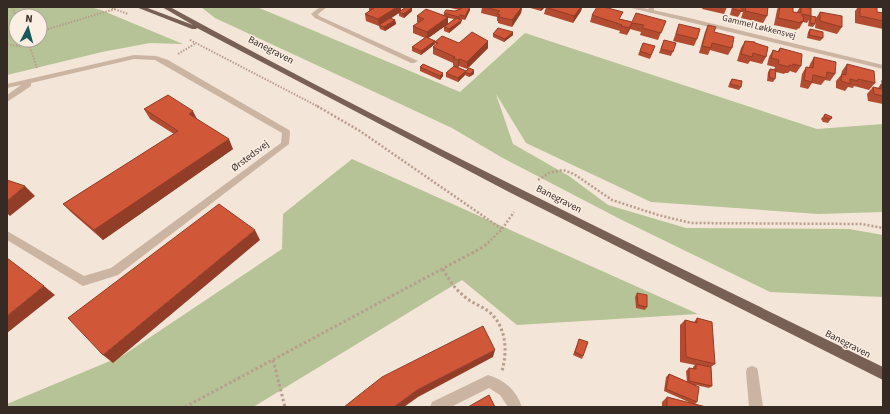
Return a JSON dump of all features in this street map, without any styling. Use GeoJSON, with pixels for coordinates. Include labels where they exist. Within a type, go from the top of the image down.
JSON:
{"type":"FeatureCollection","features":[{"type":"Feature","properties":{"kind":"main road","name":"Banegraven"},"geometry":{"type":"LineString","coordinates":[[139,7],[226,40]]}},
{"type":"Feature","properties":{"kind":"main road","name":"Banegraven"},"geometry":{"type":"LineString","coordinates":[[165,7],[512,189],[883,374]]}},
{"type":"Feature","properties":{"kind":"street"},"geometry":{"type":"LineString","coordinates":[[324,7],[314,14],[317,17],[414,61]]}},
{"type":"Feature","properties":{"kind":"street","name":"Gammel Løkkensvej"},"geometry":{"type":"LineString","coordinates":[[630,7],[652,9],[883,67]]}},
{"type":"Feature","properties":{"kind":"street","name":"Ørstedsvej"},"geometry":{"type":"LineString","coordinates":[[7,86],[134,57],[156,58],[286,132],[285,144],[114,272],[83,281],[7,235]]}},
{"type":"Feature","properties":{"kind":"street"},"geometry":{"type":"LineString","coordinates":[[7,99],[33,80]]}},
{"type":"Feature","properties":{"kind":"street"},"geometry":{"type":"LineString","coordinates":[[752,372],[756,407]]}},
{"type":"Feature","properties":{"kind":"street"},"geometry":{"type":"LineString","coordinates":[[437,407],[488,381],[497,384],[513,401],[515,407]]}},
{"type":"Feature","properties":{"kind":"path"},"geometry":{"type":"LineString","coordinates":[[109,7],[135,16]]}},
{"type":"Feature","properties":{"kind":"path"},"geometry":{"type":"LineString","coordinates":[[48,29],[115,9]]}},
{"type":"Feature","properties":{"kind":"path"},"geometry":{"type":"LineString","coordinates":[[190,40],[300,96],[360,131],[502,229]]}},
{"type":"Feature","properties":{"kind":"path"},"geometry":{"type":"LineString","coordinates":[[165,62],[197,43]]}},
{"type":"Feature","properties":{"kind":"path"},"geometry":{"type":"LineString","coordinates":[[31,48],[38,66],[33,80]]}},
{"type":"Feature","properties":{"kind":"path"},"geometry":{"type":"LineString","coordinates":[[538,180],[549,173],[563,170],[574,174],[612,200],[658,215],[691,222],[862,224],[883,228]]}},
{"type":"Feature","properties":{"kind":"path"},"geometry":{"type":"LineString","coordinates":[[185,407],[483,247],[502,229],[514,212]]}},
{"type":"Feature","properties":{"kind":"path"},"geometry":{"type":"LineString","coordinates":[[443,269],[449,281],[464,297],[488,311],[502,329],[506,343],[504,368],[497,384]]}},
{"type":"Feature","properties":{"kind":"path"},"geometry":{"type":"LineString","coordinates":[[272,360],[285,407]]}},
{"type":"Feature","properties":{"kind":"green space"},"geometry":{"type":"Polygon","coordinates":[[[7,7],[90,7],[101,10],[183,44],[150,43],[102,52],[7,75],[7,7]]]}},
{"type":"Feature","properties":{"kind":"green space"},"geometry":{"type":"Polygon","coordinates":[[[201,7],[257,7],[460,92],[525,33],[817,129],[883,124],[883,212],[818,214],[651,202],[526,143],[496,94],[513,144],[569,176],[608,205],[686,228],[849,229],[883,235],[883,297],[770,292],[620,219],[501,157],[452,128],[215,18],[201,7]]]}},
{"type":"Feature","properties":{"kind":"green space"},"geometry":{"type":"Polygon","coordinates":[[[352,159],[698,314],[517,325],[462,280],[253,407],[7,407],[7,404],[122,356],[282,249],[283,214],[352,159]]]}},
{"type":"Feature","properties":{"kind":"building"},"geometry":{"type":"Polygon","coordinates":[[[371,7],[397,7],[378,19],[365,14],[374,8],[371,7]]]}},
{"type":"Feature","properties":{"kind":"building"},"geometry":{"type":"Polygon","coordinates":[[[406,7],[412,8],[403,14],[399,12],[406,7]]]}},
{"type":"Feature","properties":{"kind":"building"},"geometry":{"type":"Polygon","coordinates":[[[462,7],[470,7],[465,16],[460,15],[459,17],[444,13],[446,10],[455,11],[461,9],[462,7]]]}},
{"type":"Feature","properties":{"kind":"building"},"geometry":{"type":"Polygon","coordinates":[[[484,7],[522,7],[512,20],[499,17],[500,15],[497,14],[500,11],[484,7]]]}},
{"type":"Feature","properties":{"kind":"building"},"geometry":{"type":"Polygon","coordinates":[[[545,7],[581,7],[574,16],[545,7]]]}},
{"type":"Feature","properties":{"kind":"building"},"geometry":{"type":"Polygon","coordinates":[[[597,7],[604,7],[623,12],[619,19],[632,22],[636,13],[666,21],[661,33],[642,28],[644,25],[632,23],[629,28],[592,15],[597,7]]]}},
{"type":"Feature","properties":{"kind":"building"},"geometry":{"type":"Polygon","coordinates":[[[733,7],[742,7],[742,11],[733,9],[733,7]]]}},
{"type":"Feature","properties":{"kind":"building"},"geometry":{"type":"Polygon","coordinates":[[[746,7],[768,7],[767,16],[745,11],[746,7]]]}},
{"type":"Feature","properties":{"kind":"building"},"geometry":{"type":"Polygon","coordinates":[[[780,7],[793,7],[793,12],[801,13],[801,7],[811,8],[811,16],[802,14],[804,17],[803,22],[801,21],[801,23],[778,18],[780,7]]]}},
{"type":"Feature","properties":{"kind":"building"},"geometry":{"type":"Polygon","coordinates":[[[860,7],[877,8],[877,12],[883,13],[883,21],[860,16],[860,7]]]}},
{"type":"Feature","properties":{"kind":"building"},"geometry":{"type":"Polygon","coordinates":[[[426,9],[448,17],[427,32],[413,26],[424,19],[417,16],[426,9]]]}},
{"type":"Feature","properties":{"kind":"building"},"geometry":{"type":"Polygon","coordinates":[[[820,12],[842,16],[842,27],[820,21],[820,12]]]}},
{"type":"Feature","properties":{"kind":"building"},"geometry":{"type":"Polygon","coordinates":[[[811,16],[816,17],[815,24],[810,23],[811,16]]]}},
{"type":"Feature","properties":{"kind":"building"},"geometry":{"type":"Polygon","coordinates":[[[390,18],[395,20],[384,27],[379,25],[390,18]]]}},
{"type":"Feature","properties":{"kind":"building"},"geometry":{"type":"Polygon","coordinates":[[[456,18],[462,20],[449,29],[444,27],[456,18]]]}},
{"type":"Feature","properties":{"kind":"building"},"geometry":{"type":"Polygon","coordinates":[[[679,24],[700,29],[697,39],[676,34],[679,24]]]}},
{"type":"Feature","properties":{"kind":"building"},"geometry":{"type":"Polygon","coordinates":[[[708,25],[716,27],[714,32],[734,37],[732,48],[712,43],[711,48],[702,46],[708,25]]]}},
{"type":"Feature","properties":{"kind":"building"},"geometry":{"type":"Polygon","coordinates":[[[498,28],[513,32],[505,39],[493,34],[498,28]]]}},
{"type":"Feature","properties":{"kind":"building"},"geometry":{"type":"Polygon","coordinates":[[[810,29],[823,32],[823,38],[809,35],[810,29]]]}},
{"type":"Feature","properties":{"kind":"building"},"geometry":{"type":"Polygon","coordinates":[[[472,32],[488,41],[467,62],[453,58],[455,57],[433,47],[438,43],[435,42],[442,36],[459,43],[472,32]]]}},
{"type":"Feature","properties":{"kind":"building"},"geometry":{"type":"Polygon","coordinates":[[[426,37],[435,41],[421,51],[412,47],[426,37]]]}},
{"type":"Feature","properties":{"kind":"building"},"geometry":{"type":"Polygon","coordinates":[[[664,40],[676,43],[673,52],[661,49],[664,40]]]}},
{"type":"Feature","properties":{"kind":"building"},"geometry":{"type":"Polygon","coordinates":[[[745,41],[755,42],[768,47],[766,57],[753,53],[752,57],[741,54],[745,41]]]}},
{"type":"Feature","properties":{"kind":"building"},"geometry":{"type":"Polygon","coordinates":[[[643,43],[655,46],[651,55],[640,51],[643,43]]]}},
{"type":"Feature","properties":{"kind":"building"},"geometry":{"type":"Polygon","coordinates":[[[780,48],[802,54],[801,66],[793,64],[793,66],[789,65],[789,67],[778,64],[779,60],[771,58],[773,50],[779,52],[780,48]]]}},
{"type":"Feature","properties":{"kind":"building"},"geometry":{"type":"Polygon","coordinates":[[[814,57],[836,62],[835,74],[827,72],[826,78],[813,75],[812,82],[804,80],[806,67],[813,68],[814,57]]]}},
{"type":"Feature","properties":{"kind":"building"},"geometry":{"type":"Polygon","coordinates":[[[423,64],[443,73],[440,76],[420,67],[423,64]]]}},
{"type":"Feature","properties":{"kind":"building"},"geometry":{"type":"Polygon","coordinates":[[[847,64],[874,71],[875,83],[858,79],[858,81],[850,79],[850,84],[841,81],[842,74],[846,75],[847,64]]]}},
{"type":"Feature","properties":{"kind":"building"},"geometry":{"type":"Polygon","coordinates":[[[454,66],[466,71],[458,78],[446,73],[454,66]]]}},
{"type":"Feature","properties":{"kind":"building"},"geometry":{"type":"Polygon","coordinates":[[[469,68],[474,70],[470,74],[465,72],[469,68]]]}},
{"type":"Feature","properties":{"kind":"building"},"geometry":{"type":"Polygon","coordinates":[[[770,69],[776,70],[775,79],[769,77],[770,69]]]}},
{"type":"Feature","properties":{"kind":"building"},"geometry":{"type":"Polygon","coordinates":[[[732,79],[742,81],[741,87],[730,84],[732,79]]]}},
{"type":"Feature","properties":{"kind":"building"},"geometry":{"type":"Polygon","coordinates":[[[881,84],[883,85],[883,96],[874,94],[873,87],[881,89],[881,84]]]}},
{"type":"Feature","properties":{"kind":"building"},"geometry":{"type":"Polygon","coordinates":[[[168,95],[193,111],[189,114],[229,139],[94,230],[63,204],[178,131],[144,109],[168,95]]]}},
{"type":"Feature","properties":{"kind":"building"},"geometry":{"type":"Polygon","coordinates":[[[825,114],[832,117],[831,119],[826,118],[824,116],[825,114]]]}},
{"type":"Feature","properties":{"kind":"building"},"geometry":{"type":"Polygon","coordinates":[[[7,180],[25,186],[7,201],[7,180]]]}},
{"type":"Feature","properties":{"kind":"building"},"geometry":{"type":"Polygon","coordinates":[[[219,204],[255,230],[103,355],[68,318],[219,204]]]}},
{"type":"Feature","properties":{"kind":"building"},"geometry":{"type":"Polygon","coordinates":[[[7,258],[44,286],[7,316],[7,258]]]}},
{"type":"Feature","properties":{"kind":"building"},"geometry":{"type":"Polygon","coordinates":[[[637,293],[647,295],[647,307],[638,305],[637,293]]]}},
{"type":"Feature","properties":{"kind":"building"},"geometry":{"type":"Polygon","coordinates":[[[697,318],[712,322],[715,364],[686,357],[685,320],[697,323],[697,318]]]}},
{"type":"Feature","properties":{"kind":"building"},"geometry":{"type":"Polygon","coordinates":[[[483,326],[495,350],[417,390],[394,407],[344,407],[382,377],[483,326]]]}},
{"type":"Feature","properties":{"kind":"building"},"geometry":{"type":"Polygon","coordinates":[[[579,339],[588,342],[583,356],[575,352],[579,339]]]}},
{"type":"Feature","properties":{"kind":"building"},"geometry":{"type":"Polygon","coordinates":[[[696,364],[711,367],[712,386],[689,381],[689,368],[696,369],[696,364]]]}},
{"type":"Feature","properties":{"kind":"building"},"geometry":{"type":"Polygon","coordinates":[[[669,374],[699,387],[697,402],[666,389],[669,374]]]}},
{"type":"Feature","properties":{"kind":"building"},"geometry":{"type":"Polygon","coordinates":[[[489,395],[495,407],[468,407],[489,395]]]}},
{"type":"Feature","properties":{"kind":"building"},"geometry":{"type":"Polygon","coordinates":[[[667,397],[706,407],[667,407],[667,397]]]}}]}
